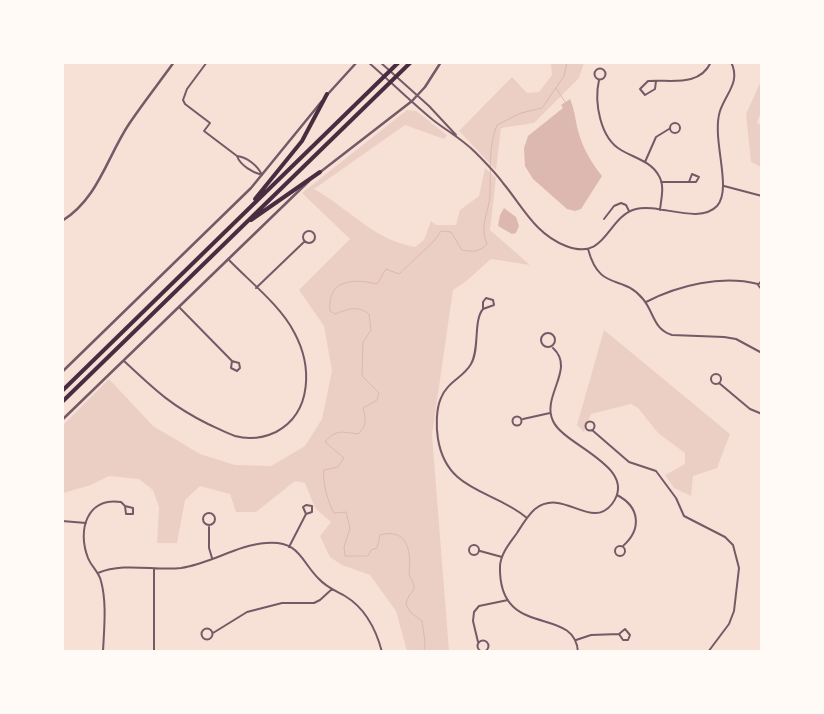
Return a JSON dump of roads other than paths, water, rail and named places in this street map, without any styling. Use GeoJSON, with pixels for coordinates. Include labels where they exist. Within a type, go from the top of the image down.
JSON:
{"type":"FeatureCollection","features":[{"type":"Feature","properties":{"kind":"highway"},"geometry":{"type":"LineString","coordinates":[[62,390],[399,62]]}},
{"type":"Feature","properties":{"kind":"highway"},"geometry":{"type":"LineString","coordinates":[[62,402],[411,62]]}},
{"type":"Feature","properties":{"kind":"highway"},"geometry":{"type":"LineString","coordinates":[[252,204],[302,140],[327,94]]}},
{"type":"Feature","properties":{"kind":"highway"},"geometry":{"type":"LineString","coordinates":[[245,224],[320,172]]}},
{"type":"Feature","properties":{"kind":"street"},"geometry":{"type":"LineString","coordinates":[[62,220],[75,213],[87,198],[128,124],[174,62]]}},
{"type":"Feature","properties":{"kind":"street"},"geometry":{"type":"LineString","coordinates":[[207,62],[184,94],[183,100],[185,104],[210,123],[204,131],[237,156],[239,161],[262,175]]}},
{"type":"Feature","properties":{"kind":"street"},"geometry":{"type":"LineString","coordinates":[[62,372],[225,214],[262,175],[327,94],[356,62]]}},
{"type":"Feature","properties":{"kind":"street"},"geometry":{"type":"LineString","coordinates":[[368,62],[444,129],[457,136]]}},
{"type":"Feature","properties":{"kind":"street"},"geometry":{"type":"LineString","coordinates":[[62,420],[320,172],[412,101],[441,62]]}},
{"type":"Feature","properties":{"kind":"street"},"geometry":{"type":"LineString","coordinates":[[656,81],[655,89],[650,94],[645,95],[642,93],[640,89],[646,82],[656,81],[677,82],[689,80],[705,72],[711,62]]}},
{"type":"Feature","properties":{"kind":"street"},"geometry":{"type":"LineString","coordinates":[[380,63],[448,124],[457,136],[474,151],[503,183],[528,219],[543,232],[565,246],[588,249],[604,240],[619,218],[629,211],[640,208],[697,214],[712,210],[722,199],[724,186],[716,131],[720,111],[735,82],[735,72],[731,62]]}},
{"type":"Feature","properties":{"kind":"street"},"geometry":{"type":"LineString","coordinates":[[599,80],[605,76],[604,71],[601,69],[595,73],[599,80],[598,107],[607,136],[612,144],[620,150],[645,162],[656,170],[662,182],[660,210]]}},
{"type":"Feature","properties":{"kind":"street"},"geometry":{"type":"LineString","coordinates":[[645,162],[656,137],[669,129],[673,123],[678,124],[680,128],[675,134],[669,129]]}},
{"type":"Feature","properties":{"kind":"street"},"geometry":{"type":"LineString","coordinates":[[237,156],[242,156],[259,169],[262,175]]}},
{"type":"Feature","properties":{"kind":"street"},"geometry":{"type":"LineString","coordinates":[[662,182],[688,182],[696,182],[699,177],[692,174],[688,182]]}},
{"type":"Feature","properties":{"kind":"street"},"geometry":{"type":"LineString","coordinates":[[724,186],[743,189],[762,196]]}},
{"type":"Feature","properties":{"kind":"street"},"geometry":{"type":"LineString","coordinates":[[604,219],[614,206],[621,203],[626,205],[629,211]]}},
{"type":"Feature","properties":{"kind":"street"},"geometry":{"type":"LineString","coordinates":[[256,288],[305,241],[313,241],[315,238],[313,233],[309,231],[304,233],[305,241]]}},
{"type":"Feature","properties":{"kind":"street"},"geometry":{"type":"LineString","coordinates":[[588,249],[591,261],[599,274],[605,279],[627,287],[646,302],[657,326],[666,333],[724,336],[736,340],[762,354]]}},
{"type":"Feature","properties":{"kind":"street"},"geometry":{"type":"LineString","coordinates":[[124,360],[168,402],[234,436],[260,437],[276,431],[291,421],[302,402],[306,389],[306,370],[300,346],[284,318],[228,259]]}},
{"type":"Feature","properties":{"kind":"street"},"geometry":{"type":"LineString","coordinates":[[646,302],[662,293],[716,280],[742,280],[758,284],[762,290]]}},
{"type":"Feature","properties":{"kind":"street"},"geometry":{"type":"LineString","coordinates":[[758,284],[762,280]]}},
{"type":"Feature","properties":{"kind":"street"},"geometry":{"type":"LineString","coordinates":[[483,310],[493,307],[494,302],[492,298],[484,300],[474,359],[469,368],[452,381],[441,397],[438,406],[437,431],[440,449],[450,470],[462,482],[475,491],[504,502],[527,518]]}},
{"type":"Feature","properties":{"kind":"street"},"geometry":{"type":"LineString","coordinates":[[179,307],[232,362]]}},
{"type":"Feature","properties":{"kind":"street"},"geometry":{"type":"LineString","coordinates":[[553,348],[554,336],[545,334],[540,338],[544,346],[553,348],[561,357],[562,366],[551,398],[550,413],[556,428],[563,436],[589,451],[612,473],[617,480],[617,495],[611,505],[598,512],[586,513],[563,502],[554,502],[540,506],[527,518],[502,557],[500,575],[508,600],[521,614],[538,621],[561,626],[576,640],[578,652]]}},
{"type":"Feature","properties":{"kind":"street"},"geometry":{"type":"LineString","coordinates":[[719,383],[720,375],[712,375],[713,383],[719,383],[750,409],[762,414]]}},
{"type":"Feature","properties":{"kind":"street"},"geometry":{"type":"LineString","coordinates":[[522,419],[550,413]]}},
{"type":"Feature","properties":{"kind":"street"},"geometry":{"type":"LineString","coordinates":[[592,430],[629,462],[656,471],[676,498],[684,516],[725,537],[734,545],[739,568],[735,604],[729,624],[708,652]]}},
{"type":"Feature","properties":{"kind":"street"},"geometry":{"type":"LineString","coordinates":[[617,495],[628,502],[636,516],[635,530],[623,546],[617,547],[617,554],[624,554],[623,546]]}},
{"type":"Feature","properties":{"kind":"street"},"geometry":{"type":"LineString","coordinates":[[104,652],[103,590],[98,573],[86,553],[86,523],[91,510],[103,502],[121,502],[124,506]]}},
{"type":"Feature","properties":{"kind":"street"},"geometry":{"type":"LineString","coordinates":[[289,547],[306,514],[312,512],[312,506],[304,506],[303,511],[306,514]]}},
{"type":"Feature","properties":{"kind":"street"},"geometry":{"type":"LineString","coordinates":[[209,527],[205,523],[204,517],[210,512],[216,518],[209,527],[209,548],[212,558]]}},
{"type":"Feature","properties":{"kind":"street"},"geometry":{"type":"LineString","coordinates":[[62,521],[86,523]]}},
{"type":"Feature","properties":{"kind":"street"},"geometry":{"type":"LineString","coordinates":[[98,573],[114,568],[154,569],[187,567],[264,543],[289,547],[303,557],[319,580],[346,597],[362,610],[374,628],[382,652]]}},
{"type":"Feature","properties":{"kind":"street"},"geometry":{"type":"LineString","coordinates":[[479,551],[472,555],[469,547],[475,545],[479,551],[502,557]]}},
{"type":"Feature","properties":{"kind":"street"},"geometry":{"type":"LineString","coordinates":[[154,569],[154,652]]}},
{"type":"Feature","properties":{"kind":"street"},"geometry":{"type":"LineString","coordinates":[[213,633],[205,629],[202,636],[209,639],[213,633],[248,612],[277,604],[314,603],[332,589]]}},
{"type":"Feature","properties":{"kind":"street"},"geometry":{"type":"LineString","coordinates":[[478,642],[486,642],[488,645],[486,650],[479,650],[474,612],[479,606],[508,600]]}},
{"type":"Feature","properties":{"kind":"street"},"geometry":{"type":"LineString","coordinates":[[576,640],[591,635],[619,634],[620,631],[625,629],[630,635],[628,640],[624,640],[619,634]]}},
{"type":"Feature","properties":{"kind":"waterway"},"geometry":{"type":"LineString","coordinates":[[424,652],[425,642],[422,621],[410,612],[406,604],[414,588],[409,575],[410,559],[407,544],[397,535],[380,535],[377,548],[371,550],[368,556],[345,556],[344,547],[350,528],[346,512],[334,513],[326,492],[324,470],[338,467],[344,458],[325,442],[336,433],[358,434],[365,423],[363,408],[377,400],[379,393],[362,376],[363,342],[371,330],[369,314],[356,309],[348,309],[335,314],[330,311],[330,301],[337,287],[343,284],[359,281],[377,284],[386,269],[399,274],[434,241],[441,231],[451,232],[462,250],[476,251],[482,249],[487,244],[484,225],[490,194],[492,142],[497,125],[521,113],[542,108],[564,76],[567,62]]}},
{"type":"Feature","properties":{"kind":"waterway"},"geometry":{"type":"LineString","coordinates":[[556,88],[565,102]]}}]}
